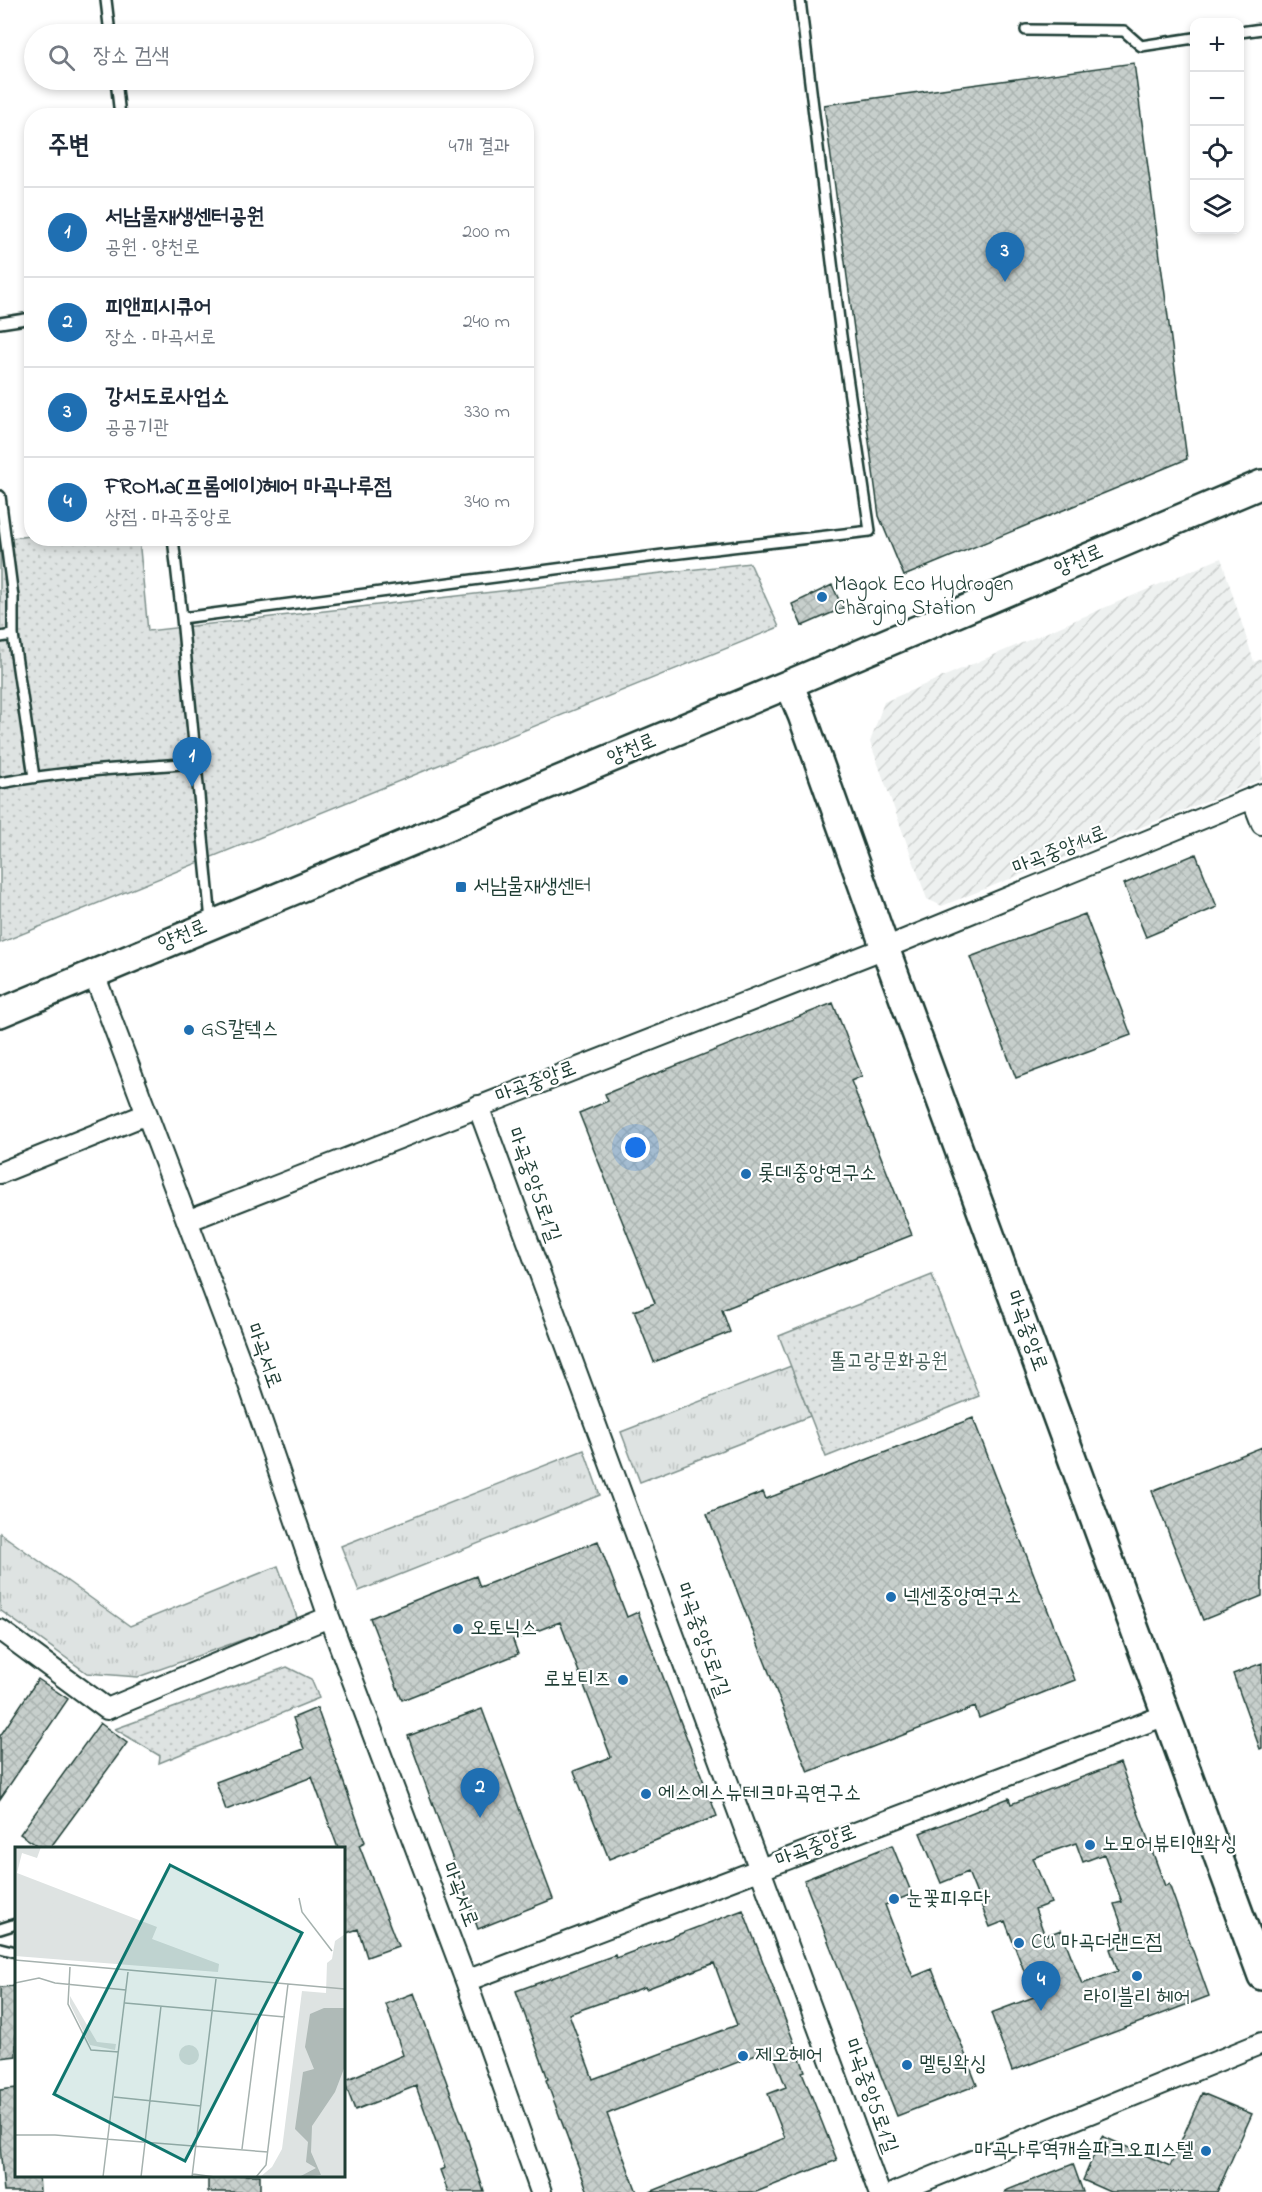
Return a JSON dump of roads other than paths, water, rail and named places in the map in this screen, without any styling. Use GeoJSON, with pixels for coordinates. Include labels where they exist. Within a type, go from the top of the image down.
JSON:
{"type":"FeatureCollection","features":[{"type":"Feature","properties":{"kind":"main road","name":"양천로"},"geometry":{"type":"LineString","coordinates":[[0,1013],[1262,484]]}},
{"type":"Feature","properties":{"kind":"main road","name":"마곡중앙로"},"geometry":{"type":"LineString","coordinates":[[789,684],[1262,1976]]}},
{"type":"Feature","properties":{"kind":"street","name":"마곡중앙14로"},"geometry":{"type":"LineString","coordinates":[[885,948],[1257,796],[1262,824]]}},
{"type":"Feature","properties":{"kind":"street","name":"마곡중앙로"},"geometry":{"type":"LineString","coordinates":[[187,1221],[885,948]]}},
{"type":"Feature","properties":{"kind":"street","name":"마곡서로"},"geometry":{"type":"LineString","coordinates":[[94,974],[247,1379],[329,1617],[466,1981],[541,2192]]}},
{"type":"Feature","properties":{"kind":"street","name":"마곡중앙5로1길"},"geometry":{"type":"LineString","coordinates":[[478,1106],[879,2192]]}},
{"type":"Feature","properties":{"kind":"street"},"geometry":{"type":"LineString","coordinates":[[0,1173],[147,1114]]}},
{"type":"Feature","properties":{"kind":"street"},"geometry":{"type":"LineString","coordinates":[[0,1630],[107,1709],[329,1617]]}},
{"type":"Feature","properties":{"kind":"street","name":"마곡중앙로"},"geometry":{"type":"LineString","coordinates":[[466,1981],[1166,1715]]}},
{"type":"Feature","properties":{"kind":"street"},"geometry":{"type":"LineString","coordinates":[[896,2192],[1262,2043]]}},
{"type":"Feature","properties":{"kind":"lane"},"geometry":{"type":"LineString","coordinates":[[106,0],[109,24]]}},
{"type":"Feature","properties":{"kind":"lane"},"geometry":{"type":"LineString","coordinates":[[182,618],[651,556],[870,531],[841,336],[800,0]]}},
{"type":"Feature","properties":{"kind":"lane"},"geometry":{"type":"LineString","coordinates":[[1244,31],[1262,29]]}},
{"type":"Feature","properties":{"kind":"lane"},"geometry":{"type":"LineString","coordinates":[[1026,30],[1124,31],[1142,46],[1190,39]]}},
{"type":"Feature","properties":{"kind":"lane"},"geometry":{"type":"LineString","coordinates":[[117,90],[119,108]]}},
{"type":"Feature","properties":{"kind":"lane"},"geometry":{"type":"LineString","coordinates":[[0,323],[24,319]]}},
{"type":"Feature","properties":{"kind":"lane"},"geometry":{"type":"LineString","coordinates":[[0,496],[13,597],[13,635],[34,777]]}},
{"type":"Feature","properties":{"kind":"lane"},"geometry":{"type":"LineString","coordinates":[[173,546],[211,924]]}},
{"type":"Feature","properties":{"kind":"lane"},"geometry":{"type":"LineString","coordinates":[[0,637],[13,635]]}},
{"type":"Feature","properties":{"kind":"lane"},"geometry":{"type":"LineString","coordinates":[[0,783],[34,777],[196,763]]}},
{"type":"Feature","properties":{"kind":"lane"},"geometry":{"type":"LineString","coordinates":[[0,1929],[15,1924]]}},
{"type":"Feature","properties":{"kind":"lane"},"geometry":{"type":"LineString","coordinates":[[0,1948],[15,1952]]}},
{"type":"Feature","properties":{"kind":"place","name":"강서도로사업소"},"geometry":{"type":"Point","coordinates":[1005,282]}},
{"type":"Feature","properties":{"kind":"place","name":"Magok Eco Hydrogen Charging Station"},"geometry":{"type":"Point","coordinates":[822,597]}},
{"type":"Feature","properties":{"kind":"place","name":"서남물재생센터공원"},"geometry":{"type":"Point","coordinates":[192,787]}},
{"type":"Feature","properties":{"kind":"place","name":"서남물재생센터"},"geometry":{"type":"Point","coordinates":[461,887]}},
{"type":"Feature","properties":{"kind":"place","name":"GS칼텍스"},"geometry":{"type":"Point","coordinates":[189,1030]}},
{"type":"Feature","properties":{"kind":"place","name":"롯데중앙연구소"},"geometry":{"type":"Point","coordinates":[746,1174]}},
{"type":"Feature","properties":{"kind":"place","name":"넥센중앙연구소"},"geometry":{"type":"Point","coordinates":[891,1597]}},
{"type":"Feature","properties":{"kind":"place","name":"오토닉스"},"geometry":{"type":"Point","coordinates":[458,1629]}},
{"type":"Feature","properties":{"kind":"place","name":"로보티즈"},"geometry":{"type":"Point","coordinates":[623,1680]}},
{"type":"Feature","properties":{"kind":"place","name":"에스에스뉴테크마곡연구소"},"geometry":{"type":"Point","coordinates":[646,1794]}},
{"type":"Feature","properties":{"kind":"place","name":"피앤피시큐어"},"geometry":{"type":"Point","coordinates":[480,1818]}},
{"type":"Feature","properties":{"kind":"place","name":"노모어뷰티앤왁싱"},"geometry":{"type":"Point","coordinates":[1090,1845]}},
{"type":"Feature","properties":{"kind":"place","name":"눈꽃피우다"},"geometry":{"type":"Point","coordinates":[894,1899]}},
{"type":"Feature","properties":{"kind":"place","name":"CU 마곡더랜드점"},"geometry":{"type":"Point","coordinates":[1019,1943]}},
{"type":"Feature","properties":{"kind":"place","name":"라이블리 헤어"},"geometry":{"type":"Point","coordinates":[1137,1976]}},
{"type":"Feature","properties":{"kind":"place","name":"FROM.a(프롬에이)헤어 마곡나루점"},"geometry":{"type":"Point","coordinates":[1041,2011]}},
{"type":"Feature","properties":{"kind":"place","name":"제오헤어"},"geometry":{"type":"Point","coordinates":[743,2056]}},
{"type":"Feature","properties":{"kind":"place","name":"멜팅왁싱"},"geometry":{"type":"Point","coordinates":[907,2065]}},
{"type":"Feature","properties":{"kind":"place","name":"마곡나루역캐슬파크오피스텔"},"geometry":{"type":"Point","coordinates":[1206,2151]}},
{"type":"Feature","properties":{"kind":"park label","name":"똘고랑문화공원"},"geometry":{"type":"Point","coordinates":[889,1362]}}]}
